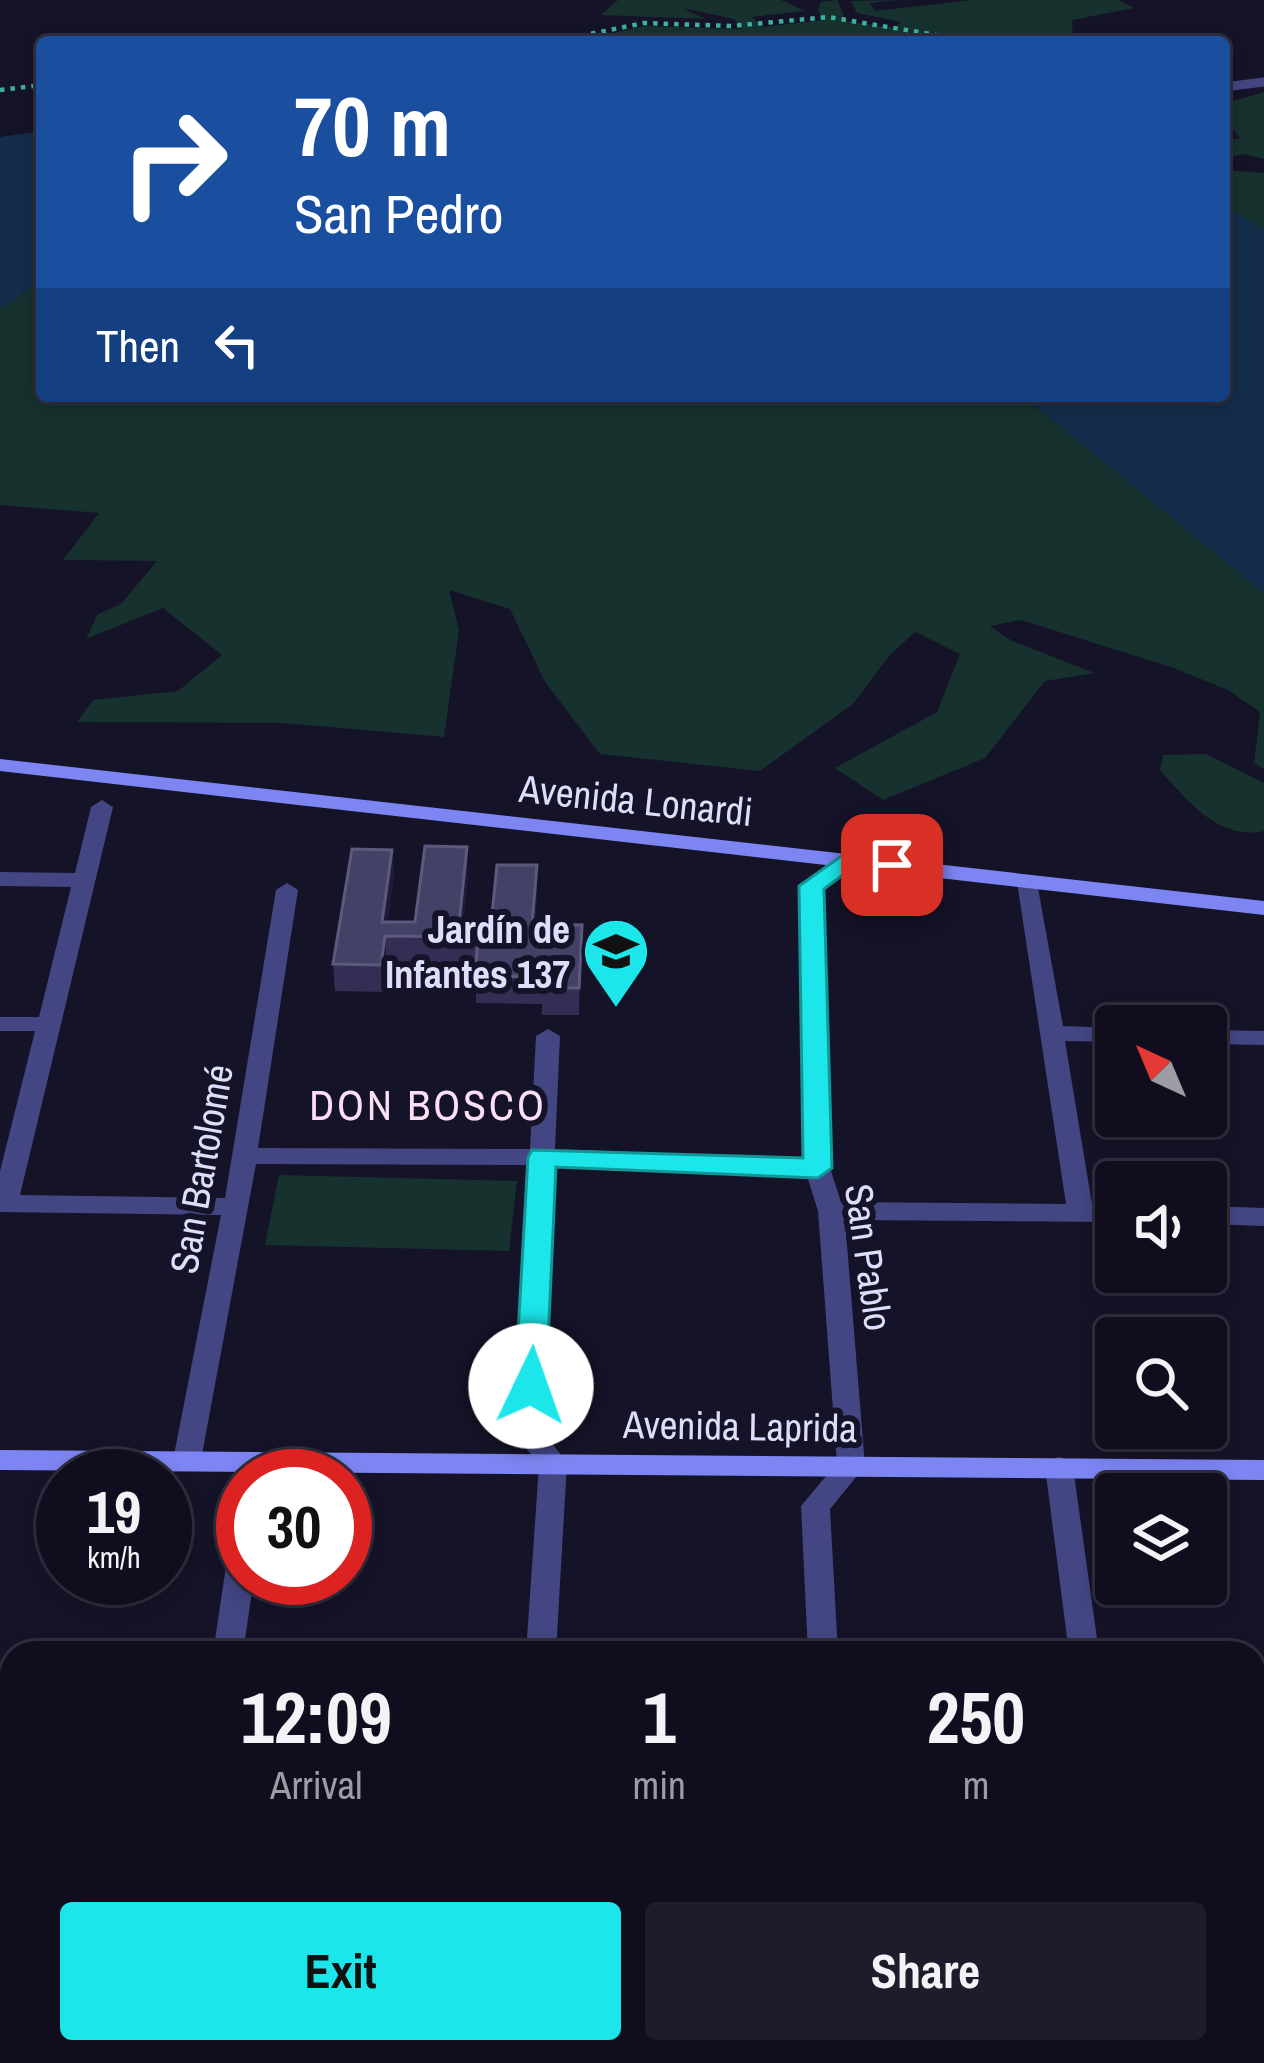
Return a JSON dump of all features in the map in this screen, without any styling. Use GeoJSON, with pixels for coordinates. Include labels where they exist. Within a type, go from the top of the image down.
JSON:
{"type":"FeatureCollection","features":[{"type":"Feature","properties":{"kind":"street","name":"Avenida Lonardi"},"geometry":{"type":"LineString","coordinates":[[0,765],[1264,908]]}},
{"type":"Feature","properties":{"kind":"street"},"geometry":{"type":"LineString","coordinates":[[102,807],[3,1203],[236,1207]]}},
{"type":"Feature","properties":{"kind":"street","name":"San Pablo"},"geometry":{"type":"LineString","coordinates":[[847,860],[812,886],[818,1168],[831,1210],[851,1466]]}},
{"type":"Feature","properties":{"kind":"street"},"geometry":{"type":"LineString","coordinates":[[0,879],[86,880]]}},
{"type":"Feature","properties":{"kind":"street"},"geometry":{"type":"LineString","coordinates":[[1028,883],[1080,1212]]}},
{"type":"Feature","properties":{"kind":"street","name":"San Bartolomé"},"geometry":{"type":"LineString","coordinates":[[189,1449],[236,1207],[287,890]]}},
{"type":"Feature","properties":{"kind":"street"},"geometry":{"type":"LineString","coordinates":[[0,1024],[49,1024]]}},
{"type":"Feature","properties":{"kind":"street"},"geometry":{"type":"LineString","coordinates":[[1050,1033],[1095,1034]]}},
{"type":"Feature","properties":{"kind":"street"},"geometry":{"type":"LineString","coordinates":[[542,1641],[553,1463],[528,1432],[548,1036]]}},
{"type":"Feature","properties":{"kind":"street"},"geometry":{"type":"LineString","coordinates":[[1227,1038],[1264,1039]]}},
{"type":"Feature","properties":{"kind":"street"},"geometry":{"type":"LineString","coordinates":[[244,1156],[542,1157],[818,1168]]}},
{"type":"Feature","properties":{"kind":"street"},"geometry":{"type":"LineString","coordinates":[[831,1210],[1095,1212]]}},
{"type":"Feature","properties":{"kind":"street"},"geometry":{"type":"LineString","coordinates":[[1227,1215],[1264,1216]]}},
{"type":"Feature","properties":{"kind":"street","name":"Avenida Laprida"},"geometry":{"type":"LineString","coordinates":[[0,1460],[36,1460]]}},
{"type":"Feature","properties":{"kind":"street","name":"Avenida Laprida"},"geometry":{"type":"LineString","coordinates":[[372,1467],[553,1463],[1264,1470]]}},
{"type":"Feature","properties":{"kind":"street"},"geometry":{"type":"LineString","coordinates":[[822,1641],[814,1506],[851,1466]]}},
{"type":"Feature","properties":{"kind":"street"},"geometry":{"type":"LineString","coordinates":[[1059,1467],[1082,1641]]}},
{"type":"Feature","properties":{"kind":"street"},"geometry":{"type":"LineString","coordinates":[[230,1641],[235,1605]]}},
{"type":"Feature","properties":{"kind":"lane"},"geometry":{"type":"LineString","coordinates":[[1230,86],[1264,82]]}},
{"type":"Feature","properties":{"kind":"path"},"geometry":{"type":"LineString","coordinates":[[578,36],[644,22],[732,26],[828,17],[942,36]]}},
{"type":"Feature","properties":{"kind":"path"},"geometry":{"type":"LineString","coordinates":[[0,90],[36,86]]}},
{"type":"Feature","properties":{"kind":"green space"},"geometry":{"type":"Polygon","coordinates":[[[618,0],[781,0],[805,11],[752,17],[762,27],[823,20],[818,10],[821,2],[837,0],[846,21],[895,28],[901,22],[857,13],[851,1],[899,0],[870,3],[875,11],[972,0],[1119,0],[1134,8],[1072,20],[1073,36],[598,36],[644,26],[742,29],[734,19],[682,8],[706,19],[601,15],[618,0]]]}},
{"type":"Feature","properties":{"kind":"green space"},"geometry":{"type":"Polygon","coordinates":[[[1264,92],[1264,159],[1245,154],[1230,157],[1230,140],[1240,138],[1230,126],[1230,102],[1264,92]]]}},
{"type":"Feature","properties":{"kind":"green space"},"geometry":{"type":"Polygon","coordinates":[[[1230,170],[1264,173],[1264,230],[1230,210],[1230,170]]]}},
{"type":"Feature","properties":{"kind":"green space"},"geometry":{"type":"Polygon","coordinates":[[[36,285],[36,402],[1030,402],[1264,593],[1264,769],[1254,763],[1260,712],[1228,690],[1021,620],[990,626],[1012,641],[1095,673],[1045,681],[985,758],[883,800],[835,768],[937,712],[960,654],[915,632],[889,656],[853,704],[760,771],[600,754],[545,682],[510,609],[449,590],[459,630],[444,737],[283,723],[77,722],[93,700],[178,691],[222,655],[163,608],[86,639],[98,614],[121,604],[157,561],[63,560],[99,513],[0,505],[0,309],[36,285]]]}},
{"type":"Feature","properties":{"kind":"green space"},"geometry":{"type":"Polygon","coordinates":[[[1206,754],[1264,783],[1264,831],[1232,830],[1218,824],[1160,770],[1163,755],[1206,754]]]}},
{"type":"Feature","properties":{"kind":"green space"},"geometry":{"type":"Polygon","coordinates":[[[279,1175],[517,1181],[509,1251],[265,1245],[279,1175]]]}},
{"type":"Feature","properties":{"kind":"water"},"geometry":{"type":"Polygon","coordinates":[[[36,132],[36,285],[0,309],[0,137],[36,132]]]}},
{"type":"Feature","properties":{"kind":"water"},"geometry":{"type":"Polygon","coordinates":[[[1230,210],[1264,230],[1264,593],[1030,402],[1230,402],[1230,210]]]}},
{"type":"Feature","properties":{"kind":"building"},"geometry":{"type":"Polygon","coordinates":[[[425,846],[467,847],[459,924],[491,924],[497,865],[537,865],[532,924],[582,925],[579,988],[541,988],[542,977],[475,976],[478,937],[385,936],[381,965],[333,964],[352,849],[392,850],[382,922],[415,922],[425,846]]]}},
{"type":"Feature","properties":{"kind":"place","name":"Jardín de Infantes 137"},"geometry":{"type":"Point","coordinates":[616,1010]}},
{"type":"Feature","properties":{"kind":"district","name":"DON BOSCO"},"geometry":{"type":"Point","coordinates":[428,1105]}},
{"type":"Feature","properties":{"kind":"route"},"geometry":{"type":"LineString","coordinates":[[531,1386],[542,1157],[818,1168],[812,886],[847,860],[892,865]]}}]}
